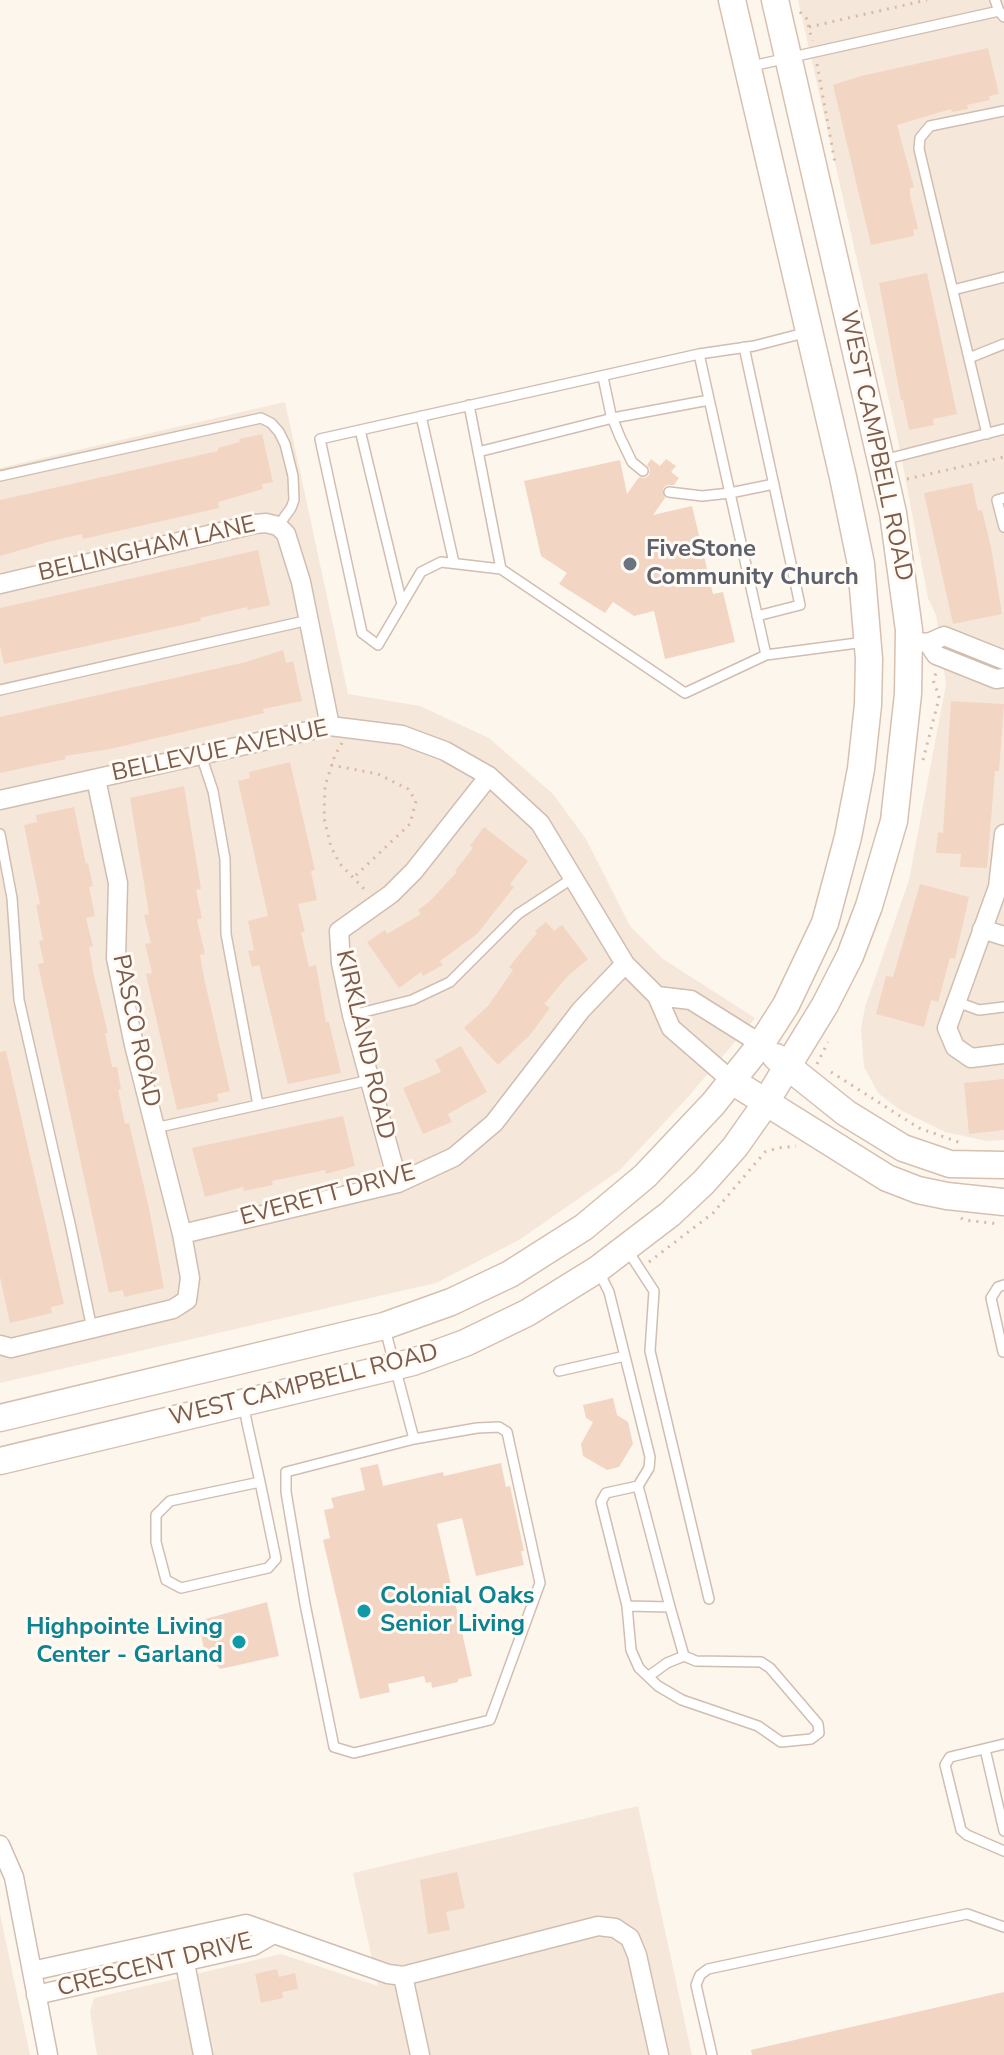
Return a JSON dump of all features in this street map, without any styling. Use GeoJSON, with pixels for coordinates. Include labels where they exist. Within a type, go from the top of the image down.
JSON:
{"type":"FeatureCollection","features":[{"type":"Feature","properties":{"kind":"main road","name":"WEST CAMPBELL ROAD"},"geometry":{"type":"LineString","coordinates":[[0,1418],[384,1326],[412,1318],[485,1287],[542,1256],[584,1227],[645,1176],[704,1115],[761,1044],[786,1005],[825,923],[836,888],[861,769],[868,705],[868,641],[861,564],[732,0]]}},
{"type":"Feature","properties":{"kind":"main road","name":"WEST CAMPBELL ROAD"},"geometry":{"type":"LineString","coordinates":[[0,1461],[394,1367],[439,1353],[527,1313],[598,1269],[684,1201],[735,1147],[825,1005],[850,956],[884,861],[894,821],[918,642],[906,593],[893,513],[788,57],[787,4]]}},
{"type":"Feature","properties":{"kind":"main road"},"geometry":{"type":"LineString","coordinates":[[868,641],[918,642]]}},
{"type":"Feature","properties":{"kind":"main road"},"geometry":{"type":"LineString","coordinates":[[761,1044],[846,1113],[903,1148],[950,1164],[1004,1165]]}},
{"type":"Feature","properties":{"kind":"main road"},"geometry":{"type":"LineString","coordinates":[[732,1081],[765,1103],[805,1139]]}},
{"type":"Feature","properties":{"kind":"main road"},"geometry":{"type":"LineString","coordinates":[[735,1147],[774,1131],[805,1139],[918,1190],[1004,1202]]}},
{"type":"Feature","properties":{"kind":"street","name":"BELLINGHAM LANE"},"geometry":{"type":"LineString","coordinates":[[0,584],[255,524],[278,526],[286,534],[301,582],[330,726]]}},
{"type":"Feature","properties":{"kind":"street"},"geometry":{"type":"LineString","coordinates":[[918,642],[944,636],[1004,660]]}},
{"type":"Feature","properties":{"kind":"street"},"geometry":{"type":"LineString","coordinates":[[918,642],[936,655],[996,679],[1004,678]]}},
{"type":"Feature","properties":{"kind":"street"},"geometry":{"type":"LineString","coordinates":[[957,663],[964,644]]}},
{"type":"Feature","properties":{"kind":"street","name":"BELLEVUE AVENUE"},"geometry":{"type":"LineString","coordinates":[[0,800],[330,726],[402,735],[445,751],[489,776],[540,823],[625,964],[657,996],[671,1028],[732,1081]]}},
{"type":"Feature","properties":{"kind":"street","name":"KIRKLAND ROAD"},"geometry":{"type":"LineString","coordinates":[[398,1183],[352,1015],[341,963],[339,931],[391,894],[414,871],[489,776]]}},
{"type":"Feature","properties":{"kind":"street","name":"PASCO ROAD"},"geometry":{"type":"LineString","coordinates":[[92,1329],[173,1309],[187,1300],[190,1278],[116,958],[118,883],[96,779]]}},
{"type":"Feature","properties":{"kind":"street"},"geometry":{"type":"LineString","coordinates":[[1004,834],[1001,888],[982,929],[947,1028],[955,1047],[971,1058],[1004,1054]]}},
{"type":"Feature","properties":{"kind":"street"},"geometry":{"type":"LineString","coordinates":[[982,929],[1004,936]]}},
{"type":"Feature","properties":{"kind":"street","name":"EVERETT DRIVE"},"geometry":{"type":"LineString","coordinates":[[182,1234],[398,1183],[454,1157],[494,1123],[581,1010],[625,964]]}},
{"type":"Feature","properties":{"kind":"street"},"geometry":{"type":"LineString","coordinates":[[657,996],[691,1000],[761,1044]]}},
{"type":"Feature","properties":{"kind":"street"},"geometry":{"type":"LineString","coordinates":[[0,1345],[11,1348],[92,1329]]}},
{"type":"Feature","properties":{"kind":"street"},"geometry":{"type":"LineString","coordinates":[[0,1845],[14,1877],[48,2055]]}},
{"type":"Feature","properties":{"kind":"street","name":"CRESCENT DRIVE"},"geometry":{"type":"LineString","coordinates":[[32,1971],[246,1924],[388,1974],[403,1976],[598,1926],[615,1928],[630,1938],[637,1955],[659,2055]]}},
{"type":"Feature","properties":{"kind":"street","name":"CRESCENT DRIVE"},"geometry":{"type":"LineString","coordinates":[[36,1995],[253,1946],[272,1935]]}},
{"type":"Feature","properties":{"kind":"street"},"geometry":{"type":"LineString","coordinates":[[180,1938],[203,2055]]}},
{"type":"Feature","properties":{"kind":"street"},"geometry":{"type":"LineString","coordinates":[[403,1976],[420,2055]]}},
{"type":"Feature","properties":{"kind":"lane"},"geometry":{"type":"LineString","coordinates":[[747,67],[1002,14],[995,0]]}},
{"type":"Feature","properties":{"kind":"lane"},"geometry":{"type":"LineString","coordinates":[[987,434],[919,149],[920,138],[930,126],[1004,111]]}},
{"type":"Feature","properties":{"kind":"lane"},"geometry":{"type":"LineString","coordinates":[[953,290],[1004,277]]}},
{"type":"Feature","properties":{"kind":"lane"},"geometry":{"type":"LineString","coordinates":[[809,332],[320,439],[362,633],[378,645],[421,572],[441,562],[501,569],[685,693],[766,655],[868,641]]}},
{"type":"Feature","properties":{"kind":"lane"},"geometry":{"type":"LineString","coordinates":[[969,358],[1004,344]]}},
{"type":"Feature","properties":{"kind":"lane"},"geometry":{"type":"LineString","coordinates":[[744,347],[800,605],[757,616]]}},
{"type":"Feature","properties":{"kind":"lane"},"geometry":{"type":"LineString","coordinates":[[699,354],[766,655]]}},
{"type":"Feature","properties":{"kind":"lane"},"geometry":{"type":"LineString","coordinates":[[603,377],[613,418],[632,462],[643,471]]}},
{"type":"Feature","properties":{"kind":"lane"},"geometry":{"type":"LineString","coordinates":[[478,452],[613,418],[709,400]]}},
{"type":"Feature","properties":{"kind":"lane"},"geometry":{"type":"LineString","coordinates":[[469,405],[501,569]]}},
{"type":"Feature","properties":{"kind":"lane"},"geometry":{"type":"LineString","coordinates":[[421,416],[454,563]]}},
{"type":"Feature","properties":{"kind":"lane"},"geometry":{"type":"LineString","coordinates":[[0,476],[261,418],[279,432],[293,476],[294,500],[278,526]]}},
{"type":"Feature","properties":{"kind":"lane"},"geometry":{"type":"LineString","coordinates":[[881,460],[1004,429]]}},
{"type":"Feature","properties":{"kind":"lane"},"geometry":{"type":"LineString","coordinates":[[360,430],[402,604]]}},
{"type":"Feature","properties":{"kind":"lane"},"geometry":{"type":"LineString","coordinates":[[669,492],[689,496],[730,493],[774,484]]}},
{"type":"Feature","properties":{"kind":"lane"},"geometry":{"type":"LineString","coordinates":[[1004,498],[997,500],[1004,527]]}},
{"type":"Feature","properties":{"kind":"lane"},"geometry":{"type":"LineString","coordinates":[[0,690],[310,620]]}},
{"type":"Feature","properties":{"kind":"lane"},"geometry":{"type":"LineString","coordinates":[[201,754],[213,791],[225,859],[226,934],[258,1105]]}},
{"type":"Feature","properties":{"kind":"lane"},"geometry":{"type":"LineString","coordinates":[[0,834],[12,898],[19,1000],[92,1329]]}},
{"type":"Feature","properties":{"kind":"lane"},"geometry":{"type":"LineString","coordinates":[[352,1015],[412,1000],[450,982],[518,914],[573,878]]}},
{"type":"Feature","properties":{"kind":"lane"},"geometry":{"type":"LineString","coordinates":[[957,1002],[979,1010],[1004,1007]]}},
{"type":"Feature","properties":{"kind":"lane"},"geometry":{"type":"LineString","coordinates":[[155,1128],[370,1080]]}},
{"type":"Feature","properties":{"kind":"lane"},"geometry":{"type":"LineString","coordinates":[[626,1248],[654,1291],[650,1351],[709,1599]]}},
{"type":"Feature","properties":{"kind":"lane"},"geometry":{"type":"LineString","coordinates":[[598,1269],[609,1292],[650,1457],[649,1468],[638,1486],[606,1493],[601,1502],[627,1606],[631,1650],[639,1668],[649,1676],[682,1700],[758,1726],[781,1742],[811,1739],[819,1733],[818,1724],[770,1668],[761,1662],[696,1661],[684,1656],[649,1676]]}},
{"type":"Feature","properties":{"kind":"lane"},"geometry":{"type":"LineString","coordinates":[[1004,1285],[998,1287],[991,1298],[1004,1354]]}},
{"type":"Feature","properties":{"kind":"lane"},"geometry":{"type":"LineString","coordinates":[[384,1326],[414,1439]]}},
{"type":"Feature","properties":{"kind":"lane"},"geometry":{"type":"LineString","coordinates":[[559,1371],[625,1356]]}},
{"type":"Feature","properties":{"kind":"lane"},"geometry":{"type":"LineString","coordinates":[[243,1404],[260,1482],[276,1559],[268,1568],[181,1588],[166,1580],[156,1542],[156,1515],[170,1501],[260,1482]]}},
{"type":"Feature","properties":{"kind":"lane"},"geometry":{"type":"LineString","coordinates":[[499,1427],[507,1432],[540,1583],[490,1720],[354,1753],[334,1747],[305,1604],[286,1492],[286,1472],[414,1439],[477,1428],[499,1427]]}},
{"type":"Feature","properties":{"kind":"lane"},"geometry":{"type":"LineString","coordinates":[[638,1486],[684,1656]]}},
{"type":"Feature","properties":{"kind":"lane"},"geometry":{"type":"LineString","coordinates":[[627,1606],[670,1607]]}},
{"type":"Feature","properties":{"kind":"lane"},"geometry":{"type":"LineString","coordinates":[[1004,1744],[950,1757],[945,1765],[961,1830],[1004,1851]]}},
{"type":"Feature","properties":{"kind":"lane"},"geometry":{"type":"LineString","coordinates":[[985,1749],[1004,1831]]}},
{"type":"Feature","properties":{"kind":"lane"},"geometry":{"type":"LineString","coordinates":[[712,2055],[696,1985],[700,1975],[708,1969],[967,1914],[1004,1927]]}},
{"type":"Feature","properties":{"kind":"path"},"geometry":{"type":"LineString","coordinates":[[809,27],[927,0]]}},
{"type":"Feature","properties":{"kind":"path"},"geometry":{"type":"LineString","coordinates":[[787,4],[807,19],[811,35]]}},
{"type":"Feature","properties":{"kind":"path"},"geometry":{"type":"LineString","coordinates":[[904,480],[1004,457]]}},
{"type":"Feature","properties":{"kind":"path"},"geometry":{"type":"LineString","coordinates":[[342,743],[331,765],[323,802],[326,831],[340,864],[368,893]]}},
{"type":"Feature","properties":{"kind":"path"},"geometry":{"type":"LineString","coordinates":[[331,765],[378,774],[408,789],[416,801],[410,824],[352,879]]}},
{"type":"Feature","properties":{"kind":"path"},"geometry":{"type":"LineString","coordinates":[[830,1072],[919,1128],[970,1145]]}},
{"type":"Feature","properties":{"kind":"path"},"geometry":{"type":"LineString","coordinates":[[656,1257],[713,1213],[765,1152],[795,1146],[805,1139]]}},
{"type":"Feature","properties":{"kind":"path"},"geometry":{"type":"LineString","coordinates":[[957,1214],[964,1220],[1004,1224]]}},
{"type":"Feature","properties":{"kind":"shaded area"},"geometry":{"type":"Polygon","coordinates":[[[798,0],[1004,0],[1004,1140],[987,1141],[945,1132],[900,1110],[878,1093],[864,1067],[861,1029],[865,1007],[909,880],[946,684],[936,615],[928,598],[899,445],[798,0]]]}},
{"type":"Feature","properties":{"kind":"shaded area"},"geometry":{"type":"Polygon","coordinates":[[[285,402],[348,694],[420,706],[489,738],[553,794],[586,839],[630,926],[663,959],[755,1018],[689,1096],[620,1170],[519,1240],[436,1283],[0,1383],[0,468],[285,402]]]}},
{"type":"Feature","properties":{"kind":"shaded area"},"geometry":{"type":"Polygon","coordinates":[[[638,1806],[692,2055],[97,2055],[90,2012],[94,1998],[281,1954],[378,1986],[353,1873],[638,1806]]]}},
{"type":"Feature","properties":{"kind":"shaded area"},"geometry":{"type":"Polygon","coordinates":[[[0,1914],[30,2055],[0,2055],[0,1914]]]}},
{"type":"Feature","properties":{"kind":"building"},"geometry":{"type":"Polygon","coordinates":[[[988,48],[999,94],[989,96],[990,100],[967,105],[968,109],[952,112],[951,109],[897,125],[914,187],[910,188],[910,195],[918,229],[913,230],[914,236],[871,245],[833,85],[988,48]]]}},
{"type":"Feature","properties":{"kind":"building"},"geometry":{"type":"Polygon","coordinates":[[[927,273],[957,414],[933,419],[934,425],[909,430],[879,283],[927,273]]]}},
{"type":"Feature","properties":{"kind":"building"},"geometry":{"type":"Polygon","coordinates":[[[262,434],[273,482],[262,484],[263,489],[218,502],[219,508],[83,539],[82,534],[0,556],[0,500],[218,451],[218,448],[240,442],[239,439],[262,434]]]}},
{"type":"Feature","properties":{"kind":"building","name":"FiveStone Community Church"},"geometry":{"type":"Polygon","coordinates":[[[651,459],[660,466],[666,459],[676,466],[671,472],[679,478],[674,485],[663,488],[665,498],[653,515],[692,506],[713,594],[723,592],[735,642],[665,659],[654,611],[634,616],[613,602],[605,613],[559,584],[567,573],[541,556],[524,481],[620,460],[627,494],[639,477],[649,475],[647,465],[651,459]]]}},
{"type":"Feature","properties":{"kind":"building"},"geometry":{"type":"Polygon","coordinates":[[[972,483],[991,547],[1002,614],[953,624],[924,493],[972,483]]]}},
{"type":"Feature","properties":{"kind":"building"},"geometry":{"type":"Polygon","coordinates":[[[258,550],[270,605],[248,610],[247,607],[200,618],[201,621],[4,664],[0,645],[0,608],[258,550]]]}},
{"type":"Feature","properties":{"kind":"building"},"geometry":{"type":"Polygon","coordinates":[[[283,650],[286,663],[293,661],[302,701],[263,709],[264,713],[0,773],[0,717],[246,662],[283,650]]]}},
{"type":"Feature","properties":{"kind":"building"},"geometry":{"type":"Polygon","coordinates":[[[951,701],[1004,704],[987,868],[960,867],[961,854],[936,853],[938,832],[943,833],[951,701]]]}},
{"type":"Feature","properties":{"kind":"building"},"geometry":{"type":"Polygon","coordinates":[[[290,762],[315,870],[311,871],[317,900],[298,904],[305,932],[301,932],[309,967],[316,965],[326,1022],[329,1022],[341,1073],[288,1084],[259,965],[252,967],[248,951],[254,950],[248,921],[268,916],[238,781],[250,778],[249,772],[290,762]]]}},
{"type":"Feature","properties":{"kind":"building"},"geometry":{"type":"Polygon","coordinates":[[[184,786],[201,889],[196,890],[202,918],[197,920],[205,954],[200,955],[230,1091],[217,1094],[219,1101],[177,1110],[146,974],[152,973],[145,944],[151,943],[144,915],[149,914],[130,798],[184,786]]]}},
{"type":"Feature","properties":{"kind":"building"},"geometry":{"type":"Polygon","coordinates":[[[74,807],[93,886],[89,887],[95,916],[86,918],[93,946],[89,947],[94,976],[108,1033],[105,1033],[112,1067],[117,1067],[125,1124],[129,1123],[149,1208],[164,1288],[124,1297],[123,1290],[109,1293],[38,964],[44,963],[36,905],[40,904],[24,825],[37,822],[36,815],[74,807]]]}},
{"type":"Feature","properties":{"kind":"building"},"geometry":{"type":"Polygon","coordinates":[[[484,827],[528,861],[510,884],[514,887],[477,934],[440,961],[443,965],[423,976],[421,972],[399,988],[367,942],[421,914],[418,910],[457,872],[484,827]]]}},
{"type":"Feature","properties":{"kind":"building"},"geometry":{"type":"Polygon","coordinates":[[[920,884],[969,897],[955,959],[950,958],[938,1002],[931,1000],[924,1027],[876,1014],[886,976],[893,977],[920,884]]]}},
{"type":"Feature","properties":{"kind":"building"},"geometry":{"type":"Polygon","coordinates":[[[546,922],[554,931],[562,925],[588,959],[568,976],[544,1004],[550,1008],[530,1035],[498,1065],[464,1028],[488,1006],[513,970],[509,967],[537,933],[535,931],[546,922]]]}},
{"type":"Feature","properties":{"kind":"building"},"geometry":{"type":"Polygon","coordinates":[[[461,1046],[487,1092],[448,1114],[452,1122],[423,1134],[403,1088],[441,1072],[435,1060],[461,1046]]]}},
{"type":"Feature","properties":{"kind":"building"},"geometry":{"type":"Polygon","coordinates":[[[6,1051],[64,1304],[51,1307],[52,1313],[10,1323],[0,1277],[0,1052],[6,1051]]]}},
{"type":"Feature","properties":{"kind":"building"},"geometry":{"type":"Polygon","coordinates":[[[1004,1079],[1004,1130],[969,1134],[964,1083],[1004,1079]]]}},
{"type":"Feature","properties":{"kind":"building"},"geometry":{"type":"Polygon","coordinates":[[[343,1116],[355,1166],[205,1197],[192,1148],[343,1116]]]}},
{"type":"Feature","properties":{"kind":"building"},"geometry":{"type":"Polygon","coordinates":[[[613,1398],[617,1415],[628,1422],[633,1444],[619,1467],[607,1470],[583,1456],[581,1444],[593,1422],[586,1418],[583,1405],[613,1398]]]}},
{"type":"Feature","properties":{"kind":"building","name":"Colonial Oaks Senior Living"},"geometry":{"type":"Polygon","coordinates":[[[501,1463],[506,1487],[510,1486],[524,1551],[521,1551],[524,1565],[476,1576],[462,1518],[437,1524],[472,1676],[432,1688],[431,1682],[426,1683],[424,1676],[388,1684],[390,1692],[360,1699],[323,1540],[330,1538],[324,1510],[334,1508],[331,1498],[365,1490],[360,1468],[378,1464],[383,1486],[501,1463]]]}},
{"type":"Feature","properties":{"kind":"building","name":"Highpointe Living Center - Garland"},"geometry":{"type":"Polygon","coordinates":[[[267,1602],[279,1656],[220,1669],[204,1649],[198,1621],[267,1602]]]}},
{"type":"Feature","properties":{"kind":"building"},"geometry":{"type":"Polygon","coordinates":[[[457,1872],[465,1908],[446,1912],[450,1930],[428,1934],[420,1880],[457,1872]]]}},
{"type":"Feature","properties":{"kind":"building"},"geometry":{"type":"Polygon","coordinates":[[[277,1969],[279,1977],[295,1973],[298,1989],[282,1992],[283,1998],[261,2003],[255,1974],[277,1969]]]}},
{"type":"Feature","properties":{"kind":"building"},"geometry":{"type":"Polygon","coordinates":[[[1004,1992],[1004,2055],[752,2055],[751,2050],[1004,1992]]]}},
{"type":"Feature","properties":{"kind":"place","name":"FiveStone Community Church"},"geometry":{"type":"Point","coordinates":[630,564]}},
{"type":"Feature","properties":{"kind":"place","name":"Colonial Oaks Senior Living"},"geometry":{"type":"Point","coordinates":[364,1611]}},
{"type":"Feature","properties":{"kind":"place","name":"Highpointe Living Center - Garland"},"geometry":{"type":"Point","coordinates":[239,1642]}}]}
